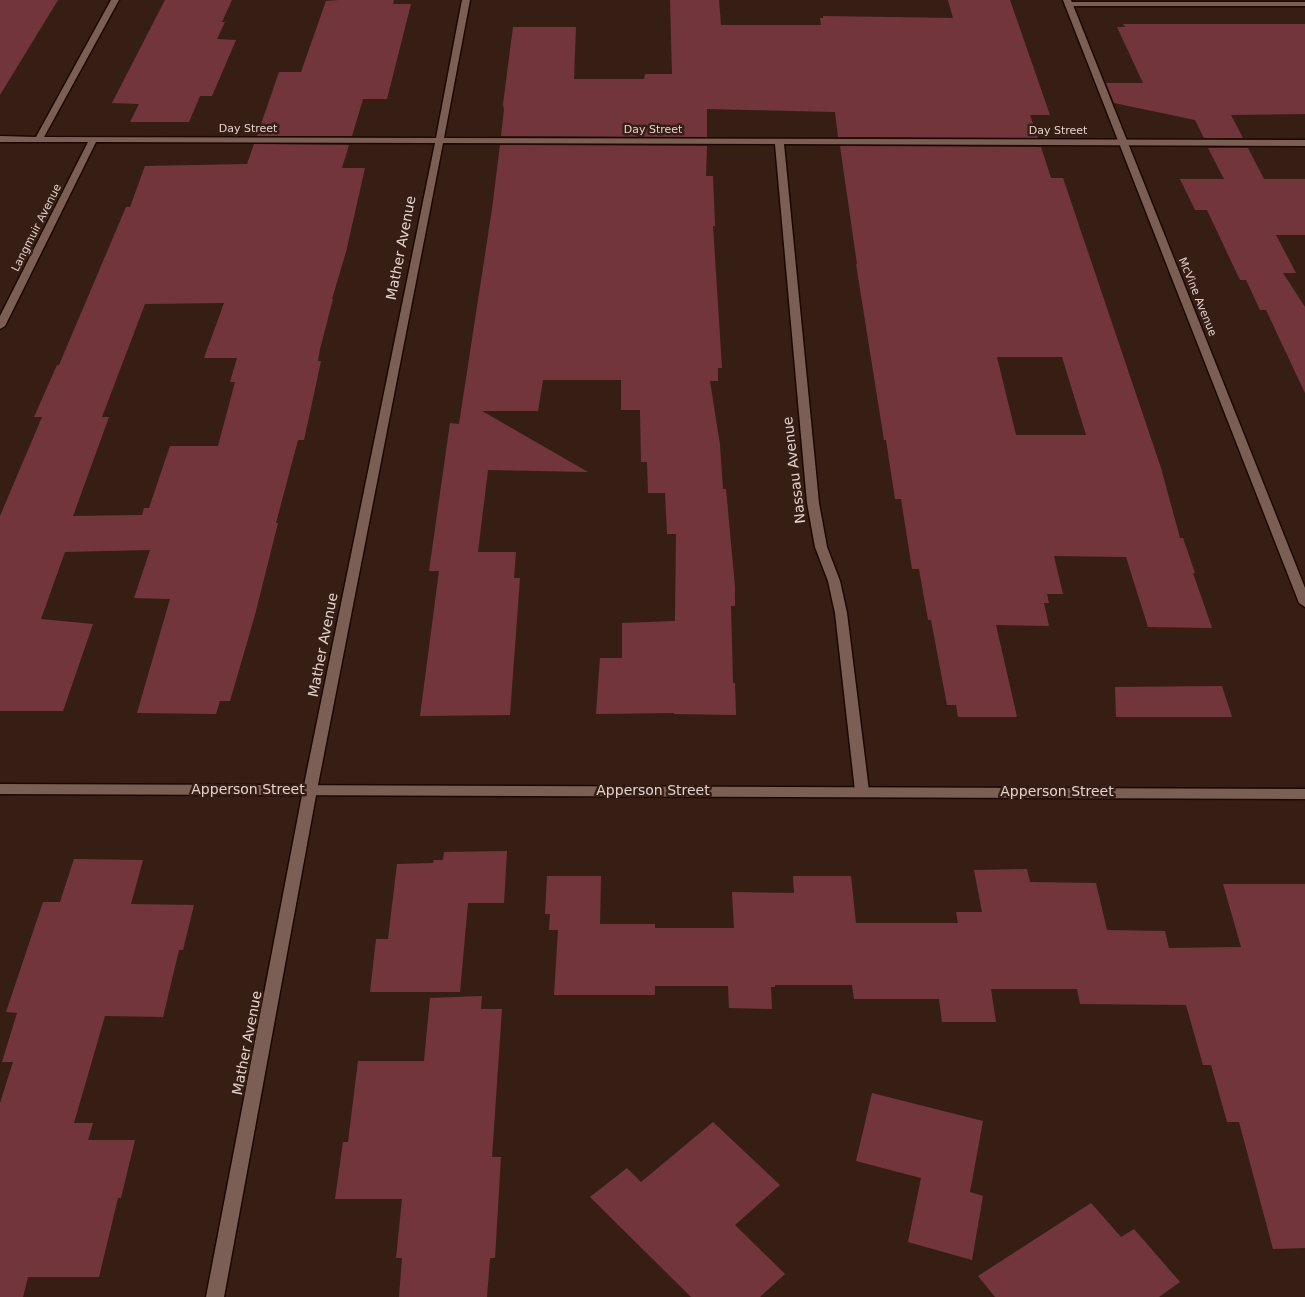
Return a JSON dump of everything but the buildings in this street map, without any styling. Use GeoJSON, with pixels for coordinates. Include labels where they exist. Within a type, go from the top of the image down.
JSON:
{"type":"FeatureCollection","features":[{"type":"Feature","properties":{"kind":"street"},"geometry":{"type":"LineString","coordinates":[[38,140],[114,0]]}},
{"type":"Feature","properties":{"kind":"street","name":"Mather Avenue"},"geometry":{"type":"LineString","coordinates":[[215,1297],[310,790],[440,140],[466,0]]}},
{"type":"Feature","properties":{"kind":"street"},"geometry":{"type":"LineString","coordinates":[[1067,2],[1305,4]]}},
{"type":"Feature","properties":{"kind":"street","name":"McVine Avenue"},"geometry":{"type":"LineString","coordinates":[[1067,2],[1305,603]]}},
{"type":"Feature","properties":{"kind":"street","name":"Day Street"},"geometry":{"type":"LineString","coordinates":[[0,139],[1305,143]]}},
{"type":"Feature","properties":{"kind":"street","name":"Langmuir Avenue"},"geometry":{"type":"LineString","coordinates":[[0,326],[94,140]]}},
{"type":"Feature","properties":{"kind":"street","name":"Nassau Avenue"},"geometry":{"type":"LineString","coordinates":[[778,142],[813,503],[821,547],[834,581],[842,613],[862,791]]}},
{"type":"Feature","properties":{"kind":"street","name":"Apperson Street"},"geometry":{"type":"LineString","coordinates":[[0,789],[1305,794]]}}]}
